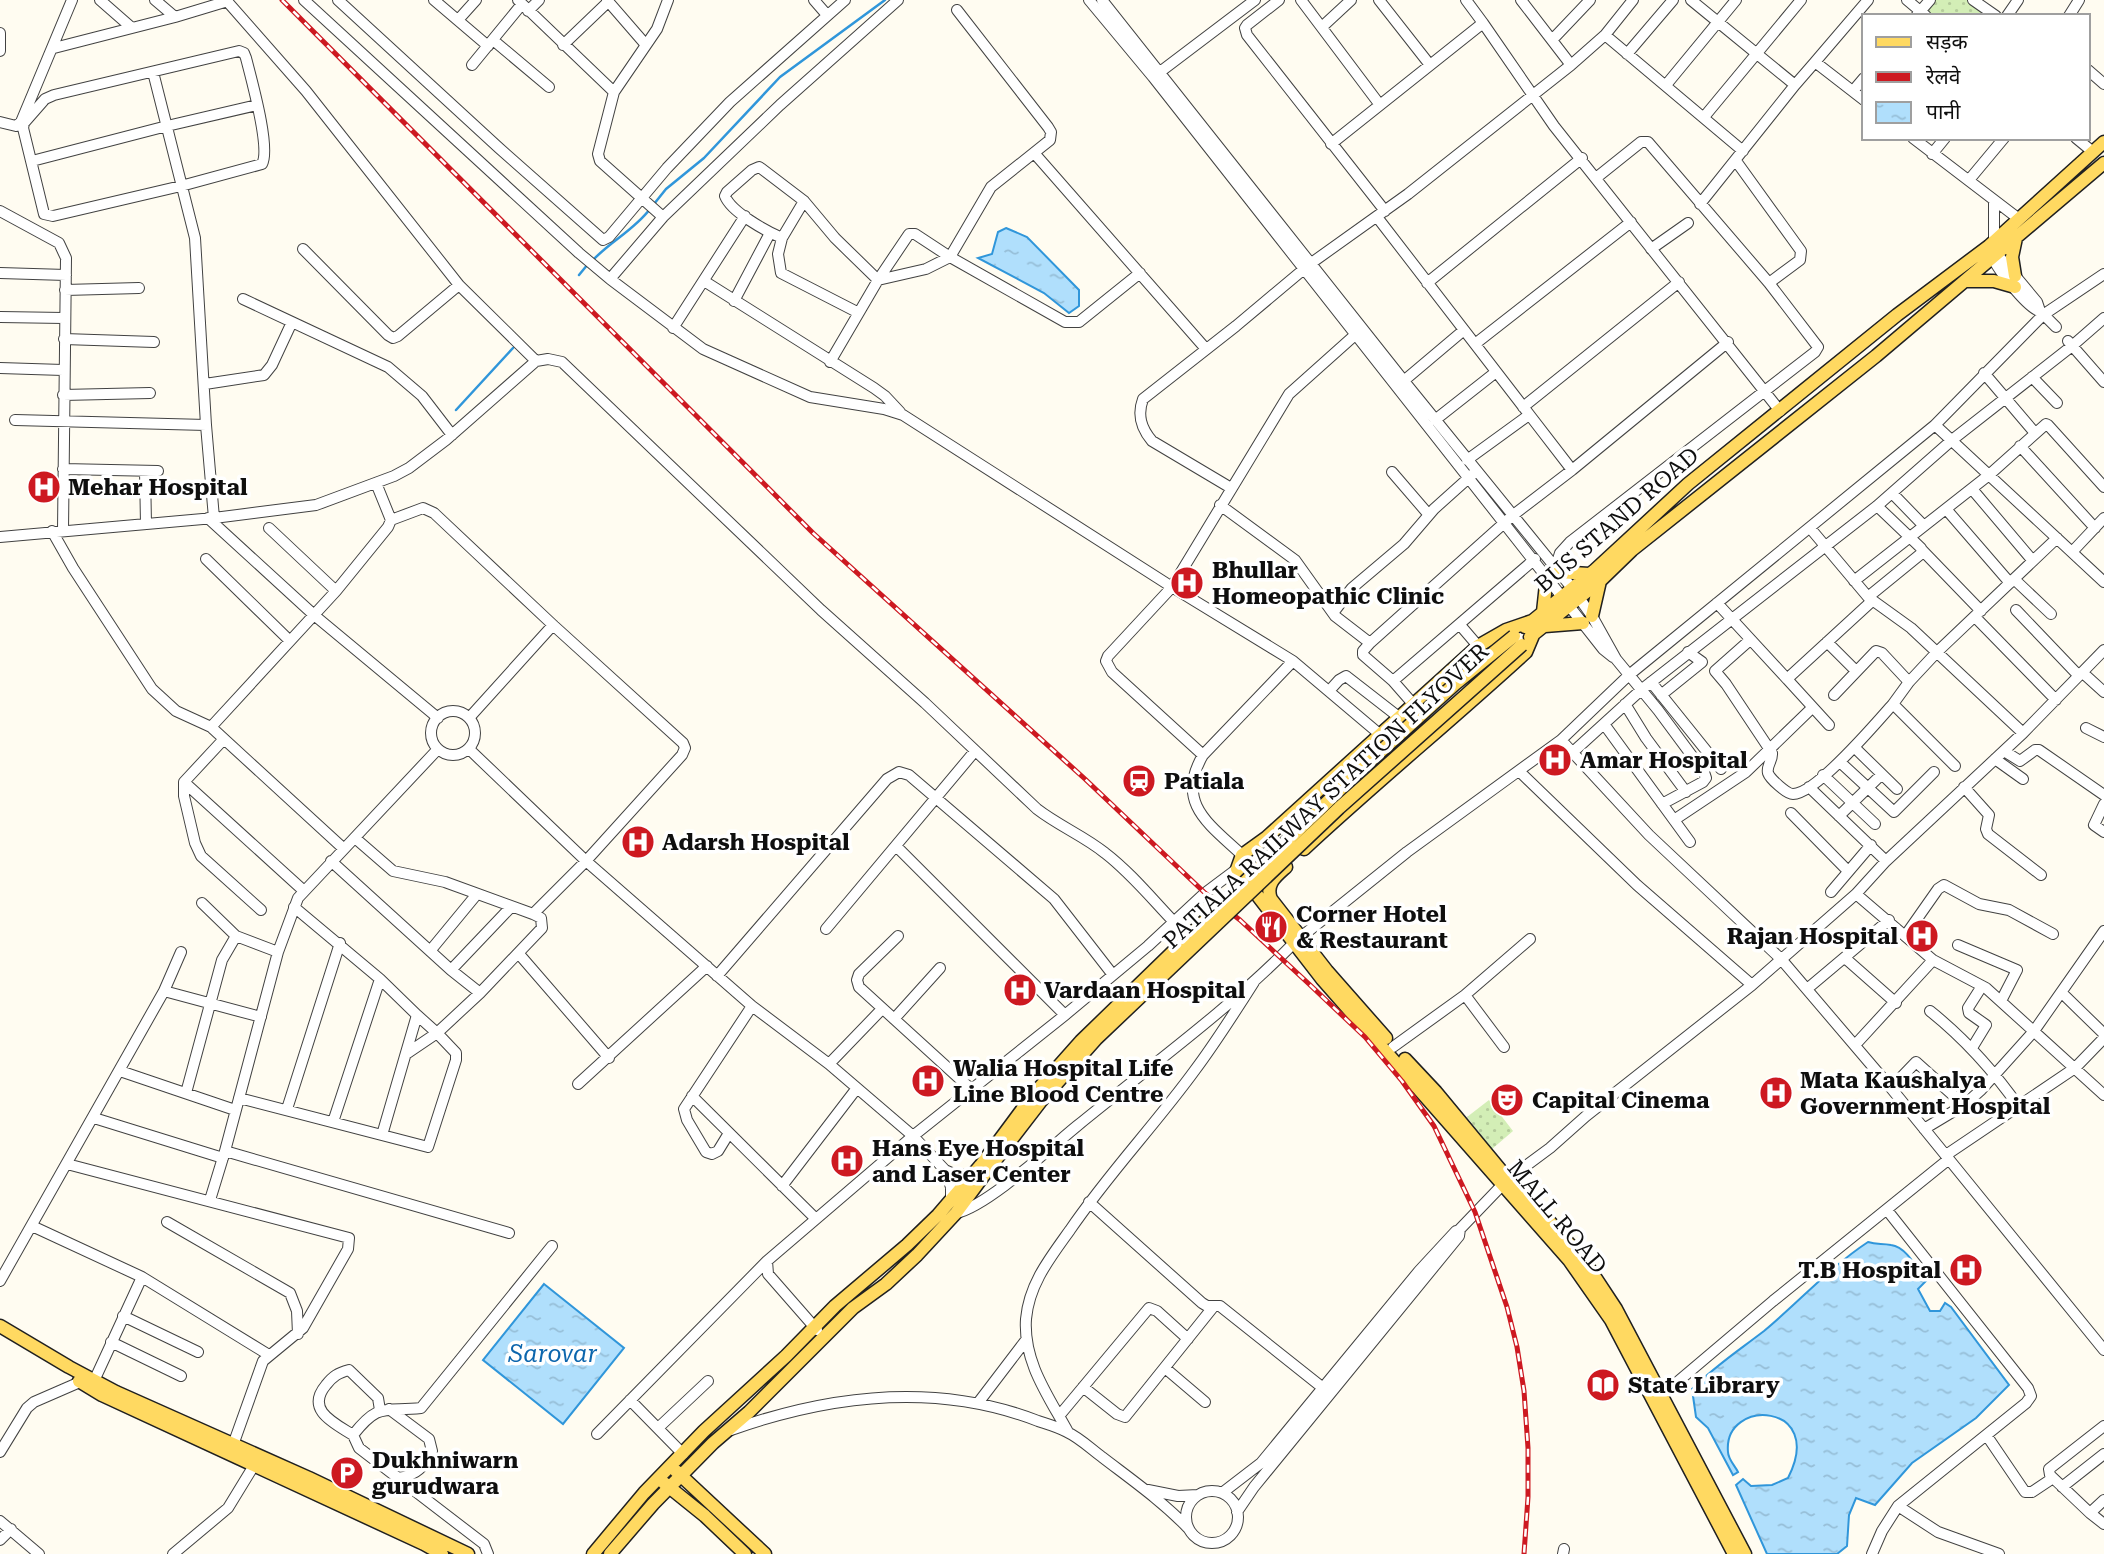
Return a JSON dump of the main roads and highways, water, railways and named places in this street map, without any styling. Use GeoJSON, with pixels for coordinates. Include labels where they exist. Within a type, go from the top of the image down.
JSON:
{"type":"FeatureCollection","features":[{"type":"Feature","properties":{"kind":"main road","name":"BUS STAND ROAD"},"geometry":{"type":"LineString","coordinates":[[1311,952],[1297,940],[1237,869],[1242,855],[1267,837],[1478,646],[1506,630],[1537,627],[1570,597],[1966,281],[2019,219],[2104,142]]}},
{"type":"Feature","properties":{"kind":"main road","name":"BUS STAND ROAD"},"geometry":{"type":"LineString","coordinates":[[1595,578],[1688,484],[1897,315],[1993,250],[2016,239],[2104,163]]}},
{"type":"Feature","properties":{"kind":"main road"},"geometry":{"type":"LineString","coordinates":[[1966,281],[2015,282],[2012,257],[2016,239]]}},
{"type":"Feature","properties":{"kind":"main road"},"geometry":{"type":"LineString","coordinates":[[1537,627],[1588,620],[1595,578],[1553,572],[1543,612]]}},
{"type":"Feature","properties":{"kind":"main road","name":"BUS STAND ROAD"},"geometry":{"type":"LineString","coordinates":[[1297,940],[1268,893],[1270,882],[1355,802],[1526,652],[1543,612],[1570,597]]}},
{"type":"Feature","properties":{"kind":"main road","name":"PATIALA RAILWAY STATION FLYOVER"},"geometry":{"type":"LineString","coordinates":[[953,1208],[1033,1095],[1081,1041],[1358,772],[1455,684],[1537,627]]}},
{"type":"Feature","properties":{"kind":"main road","name":"MALL ROAD"},"geometry":{"type":"LineString","coordinates":[[1297,940],[1504,1182],[1535,1205],[1585,1262],[1616,1309],[1734,1554]]}},
{"type":"Feature","properties":{"kind":"main road","name":"MALL ROAD"},"geometry":{"type":"LineString","coordinates":[[1311,952],[1436,1092],[1504,1182]]}},
{"type":"Feature","properties":{"kind":"main road"},"geometry":{"type":"LineString","coordinates":[[610,1554],[669,1487],[683,1454],[814,1327],[953,1208]]}},
{"type":"Feature","properties":{"kind":"main road"},"geometry":{"type":"LineString","coordinates":[[593,1554],[658,1478],[676,1471],[727,1431],[853,1308],[917,1255],[953,1208]]}},
{"type":"Feature","properties":{"kind":"main road"},"geometry":{"type":"LineString","coordinates":[[0,1326],[94,1381],[233,1445],[442,1554]]}},
{"type":"Feature","properties":{"kind":"main road"},"geometry":{"type":"LineString","coordinates":[[0,1335],[102,1395],[253,1466],[309,1485],[468,1554]]}},
{"type":"Feature","properties":{"kind":"main road","name":"MALL ROAD"},"geometry":{"type":"LineString","coordinates":[[1658,1399],[1745,1554]]}},
{"type":"Feature","properties":{"kind":"main road"},"geometry":{"type":"LineString","coordinates":[[676,1471],[765,1554]]}},
{"type":"Feature","properties":{"kind":"main road"},"geometry":{"type":"LineString","coordinates":[[658,1478],[705,1516],[745,1554]]}},
{"type":"Feature","properties":{"kind":"water"},"geometry":{"type":"Polygon","coordinates":[[[1006,228],[1027,237],[1079,290],[1079,306],[1069,313],[1044,293],[978,258],[992,254],[998,232],[1006,228]]]}},
{"type":"Feature","properties":{"kind":"water"},"geometry":{"type":"Polygon","coordinates":[[[1868,1242],[1888,1244],[1907,1254],[1926,1281],[1918,1289],[1930,1311],[1940,1311],[1945,1303],[1951,1307],[2009,1385],[1976,1418],[1912,1463],[1875,1505],[1856,1498],[1849,1515],[1847,1546],[1837,1554],[1767,1554],[1736,1485],[1743,1479],[1751,1486],[1772,1485],[1788,1478],[1796,1453],[1794,1434],[1785,1422],[1771,1416],[1755,1416],[1741,1422],[1731,1434],[1728,1452],[1738,1472],[1733,1475],[1708,1428],[1696,1417],[1692,1389],[1868,1242]]]}},
{"type":"Feature","properties":{"kind":"water","name":"Sarovar"},"geometry":{"type":"Polygon","coordinates":[[[544,1284],[624,1348],[563,1424],[483,1360],[544,1284]]]}},
{"type":"Feature","properties":{"kind":"waterway"},"geometry":{"type":"LineString","coordinates":[[654,204],[666,189],[704,158],[780,77],[885,0]]}},
{"type":"Feature","properties":{"kind":"waterway"},"geometry":{"type":"LineString","coordinates":[[593,260],[650,209]]}},
{"type":"Feature","properties":{"kind":"waterway"},"geometry":{"type":"LineString","coordinates":[[579,275],[588,264]]}},
{"type":"Feature","properties":{"kind":"waterway"},"geometry":{"type":"LineString","coordinates":[[456,410],[513,348]]}},
{"type":"Feature","properties":{"kind":"railway"},"geometry":{"type":"LineString","coordinates":[[282,0],[813,533],[1085,779],[1205,893],[1240,920],[1309,984],[1365,1037],[1402,1081],[1434,1126],[1475,1212],[1507,1307],[1524,1391],[1528,1448],[1524,1554]]}},
{"type":"Feature","properties":{"kind":"place","name":"Mehar Hospital"},"geometry":{"type":"Point","coordinates":[44,487]}},
{"type":"Feature","properties":{"kind":"place","name":"Bhullar Homeopathic Clinic"},"geometry":{"type":"Point","coordinates":[1187,583]}},
{"type":"Feature","properties":{"kind":"place","name":"Amar Hospital"},"geometry":{"type":"Point","coordinates":[1555,760]}},
{"type":"Feature","properties":{"kind":"place","name":"Patiala"},"geometry":{"type":"Point","coordinates":[1139,781]}},
{"type":"Feature","properties":{"kind":"place","name":"Adarsh Hospital"},"geometry":{"type":"Point","coordinates":[638,842]}},
{"type":"Feature","properties":{"kind":"place","name":"Corner Hotel & Restaurant"},"geometry":{"type":"Point","coordinates":[1271,927]}},
{"type":"Feature","properties":{"kind":"place","name":"Rajan Hospital"},"geometry":{"type":"Point","coordinates":[1922,936]}},
{"type":"Feature","properties":{"kind":"place","name":"Vardaan Hospital"},"geometry":{"type":"Point","coordinates":[1020,990]}},
{"type":"Feature","properties":{"kind":"place","name":"Walia Hospital Life Line Blood Centre"},"geometry":{"type":"Point","coordinates":[928,1081]}},
{"type":"Feature","properties":{"kind":"place","name":"Mata Kaushalya Government Hospital"},"geometry":{"type":"Point","coordinates":[1776,1093]}},
{"type":"Feature","properties":{"kind":"place","name":"Capital Cinema"},"geometry":{"type":"Point","coordinates":[1507,1100]}},
{"type":"Feature","properties":{"kind":"place","name":"Hans Eye Hospital and Laser Center"},"geometry":{"type":"Point","coordinates":[847,1161]}},
{"type":"Feature","properties":{"kind":"place","name":"T.B Hospital"},"geometry":{"type":"Point","coordinates":[1966,1270]}},
{"type":"Feature","properties":{"kind":"place","name":"State Library"},"geometry":{"type":"Point","coordinates":[1603,1385]}},
{"type":"Feature","properties":{"kind":"place","name":"Dukhniwarn gurudwara"},"geometry":{"type":"Point","coordinates":[347,1473]}}]}
